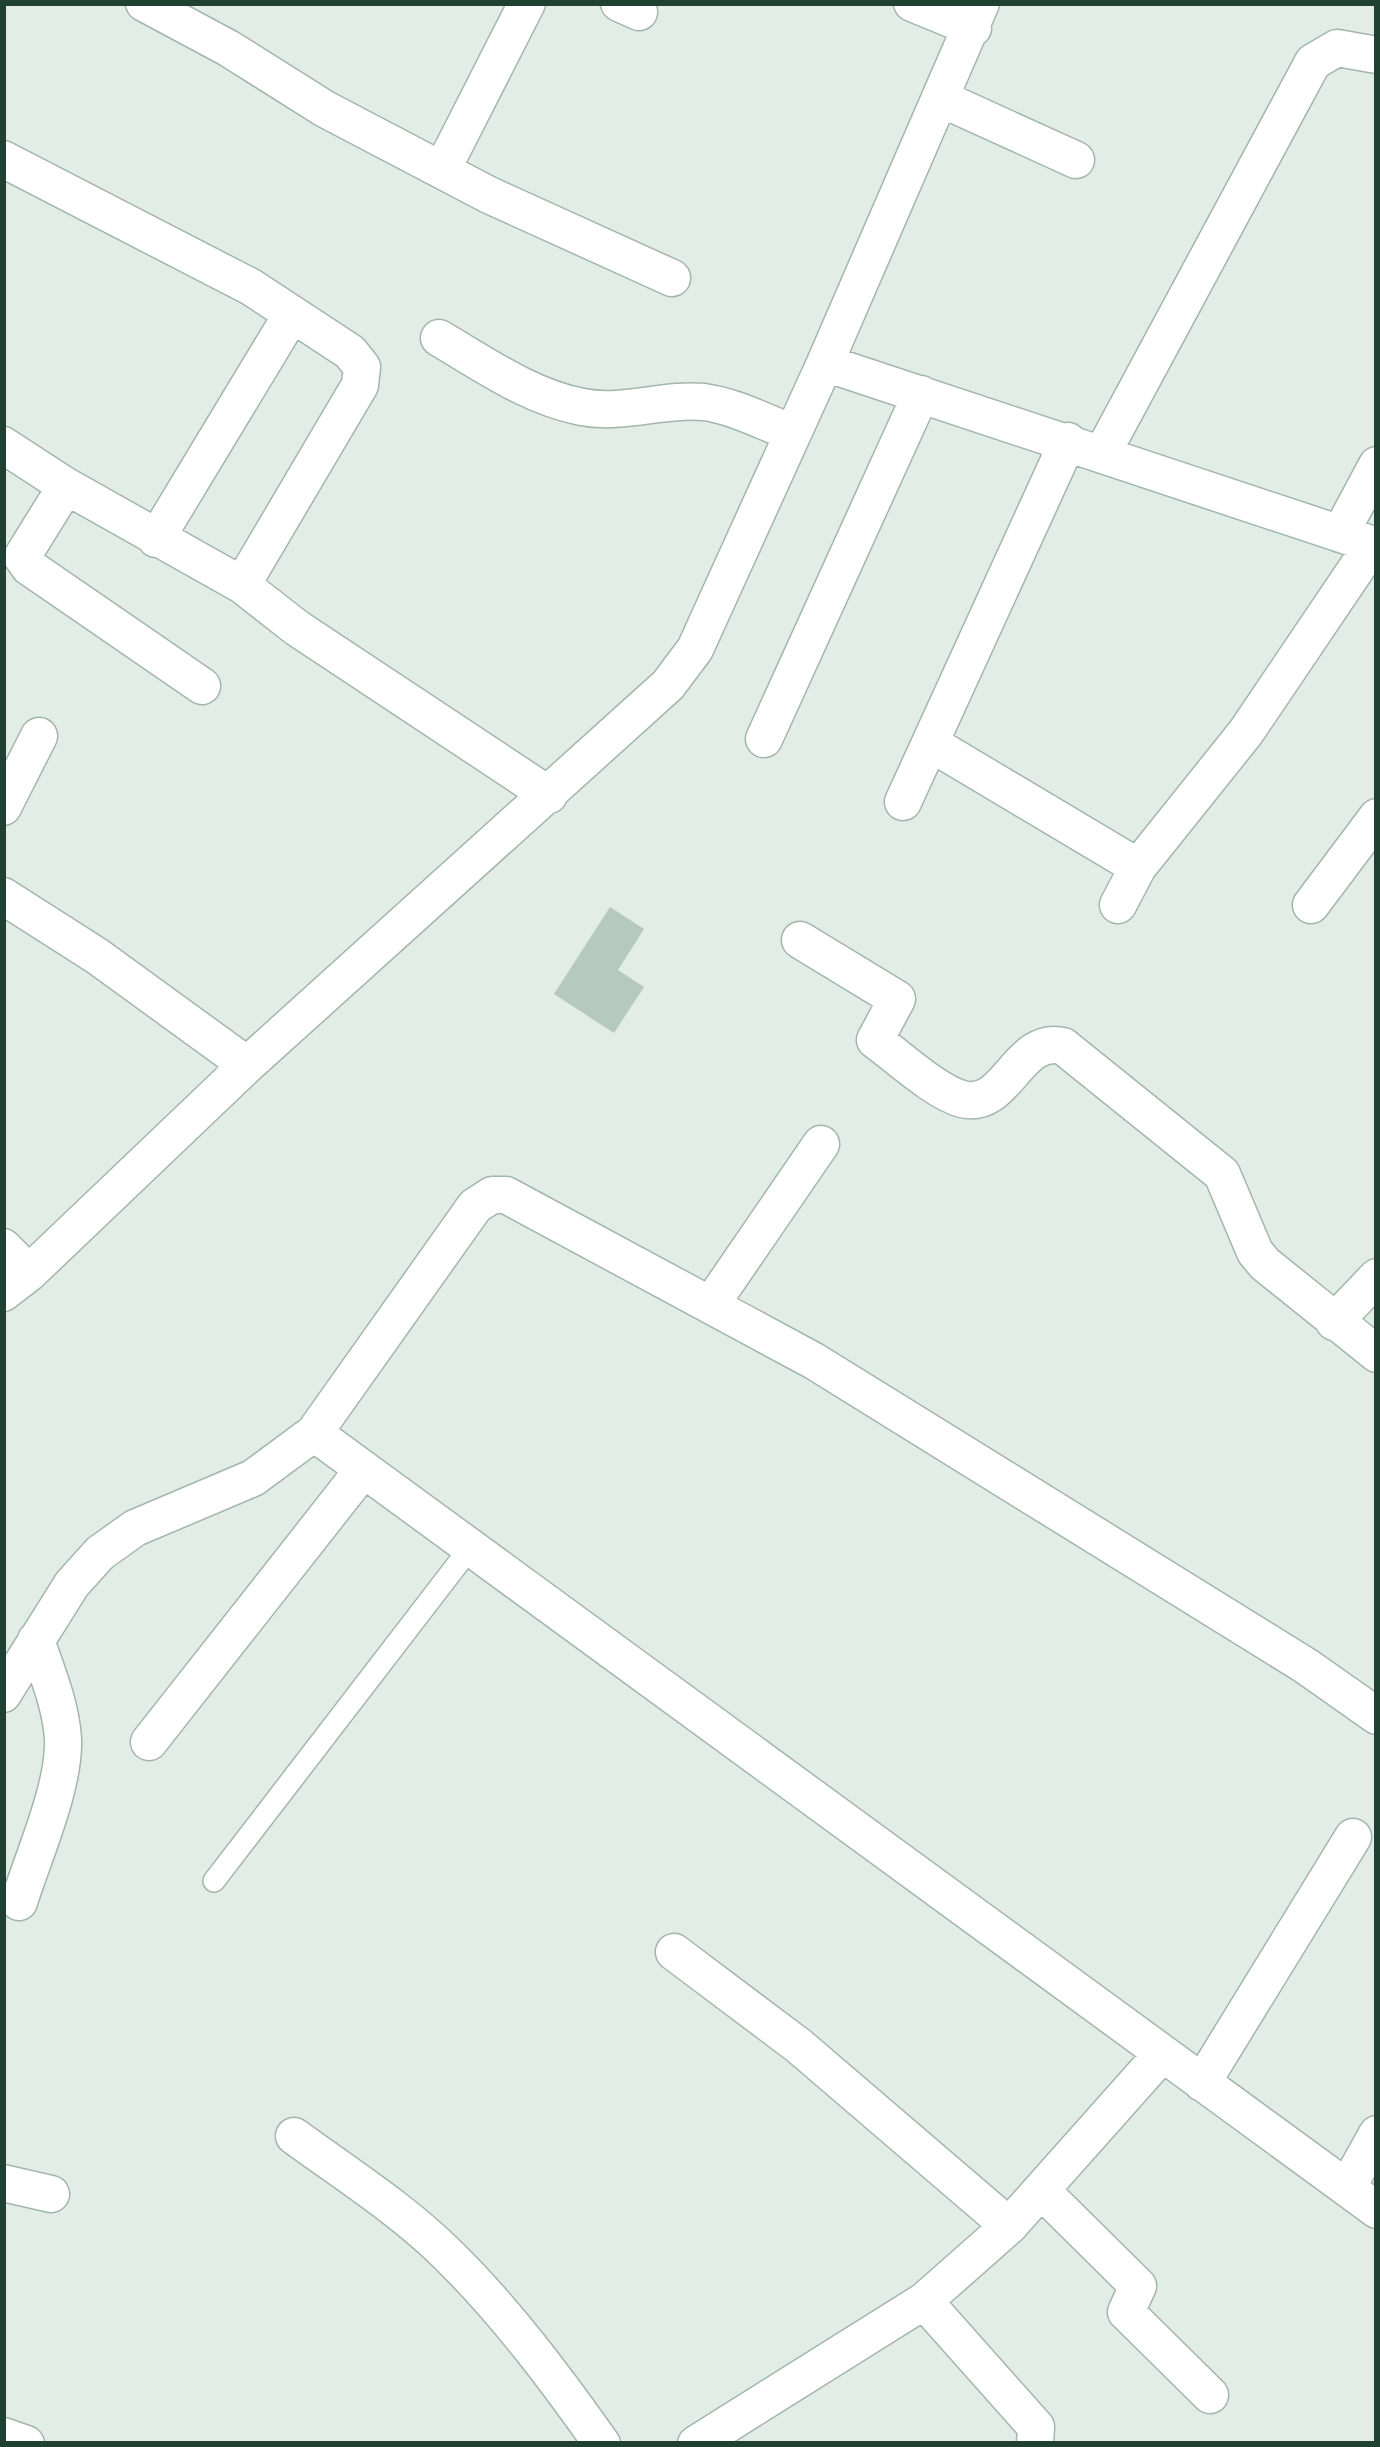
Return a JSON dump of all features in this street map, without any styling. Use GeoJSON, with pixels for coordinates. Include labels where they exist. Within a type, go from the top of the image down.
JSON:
{"type":"FeatureCollection","features":[{"type":"Feature","properties":{"kind":"street"},"geometry":{"type":"LineString","coordinates":[[144,3],[228,48],[325,110],[672,278]]}},
{"type":"Feature","properties":{"kind":"street"},"geometry":{"type":"LineString","coordinates":[[442,170],[527,3]]}},
{"type":"Feature","properties":{"kind":"street"},"geometry":{"type":"LineString","coordinates":[[12,1271],[549,795],[668,685],[694,649],[977,16],[912,3]]}},
{"type":"Feature","properties":{"kind":"street"},"geometry":{"type":"LineString","coordinates":[[1103,452],[1313,62],[1337,48],[1377,55]]}},
{"type":"Feature","properties":{"kind":"street"},"geometry":{"type":"LineString","coordinates":[[942,99],[1076,160]]}},
{"type":"Feature","properties":{"kind":"street"},"geometry":{"type":"LineString","coordinates":[[3,158],[251,287],[350,352],[362,367],[360,385],[242,585]]}},
{"type":"Feature","properties":{"kind":"street"},"geometry":{"type":"LineString","coordinates":[[157,539],[292,314]]}},
{"type":"Feature","properties":{"kind":"street"},"geometry":{"type":"LineString","coordinates":[[439,338],[547,398],[584,408],[625,411],[700,402],[793,433]]}},
{"type":"Feature","properties":{"kind":"street"},"geometry":{"type":"LineString","coordinates":[[825,363],[1363,541]]}},
{"type":"Feature","properties":{"kind":"street"},"geometry":{"type":"LineString","coordinates":[[764,739],[921,394]]}},
{"type":"Feature","properties":{"kind":"street"},"geometry":{"type":"LineString","coordinates":[[903,802],[1068,441]]}},
{"type":"Feature","properties":{"kind":"street"},"geometry":{"type":"LineString","coordinates":[[3,445],[242,585],[297,628],[549,795]]}},
{"type":"Feature","properties":{"kind":"street"},"geometry":{"type":"LineString","coordinates":[[1118,905],[1138,868],[1246,732],[1363,541],[1377,465]]}},
{"type":"Feature","properties":{"kind":"street"},"geometry":{"type":"LineString","coordinates":[[66,486],[22,557],[29,567],[202,686]]}},
{"type":"Feature","properties":{"kind":"street"},"geometry":{"type":"LineString","coordinates":[[3,807],[39,736]]}},
{"type":"Feature","properties":{"kind":"street"},"geometry":{"type":"LineString","coordinates":[[930,743],[1138,868]]}},
{"type":"Feature","properties":{"kind":"street"},"geometry":{"type":"LineString","coordinates":[[1311,905],[1377,817]]}},
{"type":"Feature","properties":{"kind":"street"},"geometry":{"type":"LineString","coordinates":[[3,896],[97,956],[247,1065]]}},
{"type":"Feature","properties":{"kind":"street"},"geometry":{"type":"LineString","coordinates":[[800,940],[897,999],[875,1040],[956,1098],[976,1101],[991,1094],[1035,1048],[1048,1042],[1063,1046],[1222,1174],[1255,1252],[1377,1354]]}},
{"type":"Feature","properties":{"kind":"street"},"geometry":{"type":"LineString","coordinates":[[712,1303],[821,1144]]}},
{"type":"Feature","properties":{"kind":"street"},"geometry":{"type":"LineString","coordinates":[[3,1694],[72,1584],[100,1553],[135,1528],[253,1478],[314,1433],[475,1206],[492,1196],[506,1195],[814,1361],[1306,1666],[1377,1716]]}},
{"type":"Feature","properties":{"kind":"street"},"geometry":{"type":"LineString","coordinates":[[1334,1322],[1377,1277]]}},
{"type":"Feature","properties":{"kind":"street"},"geometry":{"type":"LineString","coordinates":[[314,1433],[1362,2199],[1377,2134]]}},
{"type":"Feature","properties":{"kind":"street"},"geometry":{"type":"LineString","coordinates":[[149,1742],[363,1470]]}},
{"type":"Feature","properties":{"kind":"street"},"geometry":{"type":"LineString","coordinates":[[20,1902],[63,1744],[58,1707],[36,1640]]}},
{"type":"Feature","properties":{"kind":"street"},"geometry":{"type":"LineString","coordinates":[[1202,2083],[1353,1837]]}},
{"type":"Feature","properties":{"kind":"street"},"geometry":{"type":"LineString","coordinates":[[674,1952],[799,2047],[1009,2226]]}},
{"type":"Feature","properties":{"kind":"street"},"geometry":{"type":"LineString","coordinates":[[696,2444],[924,2300],[1009,2226],[1162,2054]]}},
{"type":"Feature","properties":{"kind":"street"},"geometry":{"type":"LineString","coordinates":[[294,2136],[450,2256],[560,2384],[602,2444]]}},
{"type":"Feature","properties":{"kind":"street"},"geometry":{"type":"LineString","coordinates":[[3,2183],[51,2194]]}},
{"type":"Feature","properties":{"kind":"street"},"geometry":{"type":"LineString","coordinates":[[1042,2190],[1138,2286],[1126,2312],[1210,2395]]}},
{"type":"Feature","properties":{"kind":"street"},"geometry":{"type":"LineString","coordinates":[[924,2300],[1036,2427],[1035,2444]]}},
{"type":"Feature","properties":{"kind":"street"},"geometry":{"type":"LineString","coordinates":[[3,2436],[26,2444]]}},
{"type":"Feature","properties":{"kind":"lane"},"geometry":{"type":"LineString","coordinates":[[214,1881],[470,1548]]}},
{"type":"Feature","properties":{"kind":"building"},"geometry":{"type":"Polygon","coordinates":[[[610,907],[644,929],[618,970],[644,987],[614,1033],[554,994],[610,907]]]}}]}
